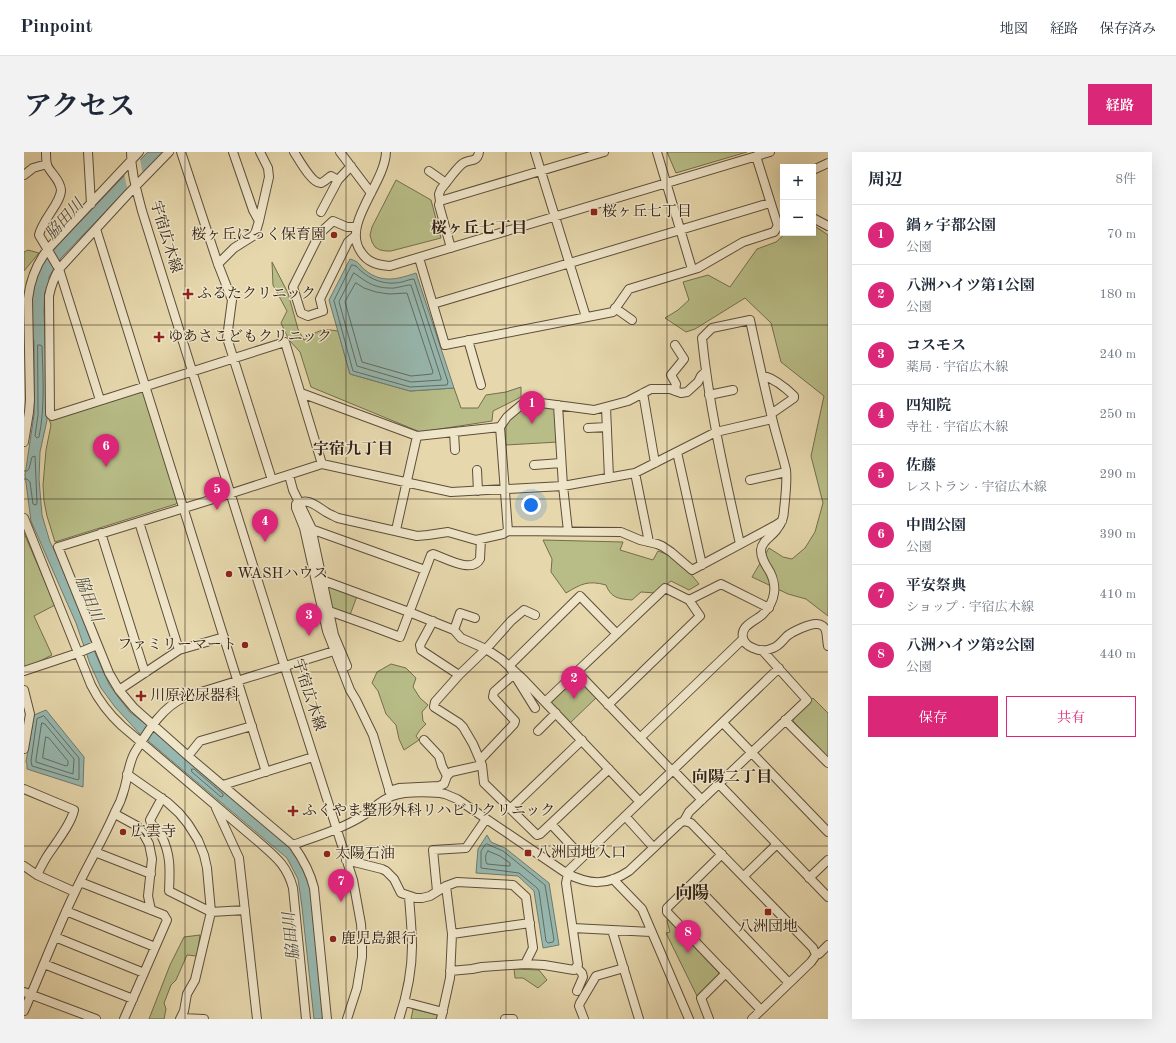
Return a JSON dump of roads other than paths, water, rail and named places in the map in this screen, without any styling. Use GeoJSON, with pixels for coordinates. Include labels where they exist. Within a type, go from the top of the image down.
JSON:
{"type":"FeatureCollection","features":[{"type":"Feature","properties":{"kind":"street"},"geometry":{"type":"LineString","coordinates":[[46,152],[47,164],[57,178],[61,191],[60,198],[48,216],[39,235],[59,268],[100,400]]}},
{"type":"Feature","properties":{"kind":"street"},"geometry":{"type":"LineString","coordinates":[[88,152],[90,204]]}},
{"type":"Feature","properties":{"kind":"street"},"geometry":{"type":"LineString","coordinates":[[24,442],[30,400],[28,299],[36,266],[90,204],[139,152]]}},
{"type":"Feature","properties":{"kind":"street"},"geometry":{"type":"LineString","coordinates":[[169,152],[135,186],[59,268],[51,286],[49,296],[50,414],[52,416],[285,342],[322,464]]}},
{"type":"Feature","properties":{"kind":"street"},"geometry":{"type":"LineString","coordinates":[[181,152],[218,264],[232,300],[228,338],[272,480]]}},
{"type":"Feature","properties":{"kind":"street"},"geometry":{"type":"LineString","coordinates":[[233,152],[253,210],[259,221]]}},
{"type":"Feature","properties":{"kind":"street"},"geometry":{"type":"LineString","coordinates":[[218,264],[234,248],[253,236],[256,231],[269,177],[268,168],[260,152]]}},
{"type":"Feature","properties":{"kind":"street"},"geometry":{"type":"LineString","coordinates":[[265,162],[266,152]]}},
{"type":"Feature","properties":{"kind":"street"},"geometry":{"type":"LineString","coordinates":[[294,152],[308,173],[318,183],[332,176],[338,180]]}},
{"type":"Feature","properties":{"kind":"street"},"geometry":{"type":"LineString","coordinates":[[340,152],[372,193]]}},
{"type":"Feature","properties":{"kind":"street"},"geometry":{"type":"LineString","coordinates":[[386,152],[385,163],[356,227],[355,236],[359,249],[369,260],[374,263],[390,266],[770,152]]}},
{"type":"Feature","properties":{"kind":"street"},"geometry":{"type":"LineString","coordinates":[[452,248],[439,205],[439,194],[463,163],[476,159],[479,152]]}},
{"type":"Feature","properties":{"kind":"street"},"geometry":{"type":"LineString","coordinates":[[535,152],[586,317]]}},
{"type":"Feature","properties":{"kind":"street"},"geometry":{"type":"LineString","coordinates":[[440,201],[541,171],[595,153],[604,152]]}},
{"type":"Feature","properties":{"kind":"street"},"geometry":{"type":"LineString","coordinates":[[656,152],[692,269]]}},
{"type":"Feature","properties":{"kind":"street"},"geometry":{"type":"LineString","coordinates":[[419,258],[445,345],[613,312],[629,289],[698,268],[743,242],[774,232],[778,226],[756,156]]}},
{"type":"Feature","properties":{"kind":"street","name":"宇宿広木線"},"geometry":{"type":"LineString","coordinates":[[131,159],[135,186],[284,666],[353,880],[358,903],[362,939],[360,974],[347,1019]]}},
{"type":"Feature","properties":{"kind":"street"},"geometry":{"type":"LineString","coordinates":[[816,169],[828,163]]}},
{"type":"Feature","properties":{"kind":"street"},"geometry":{"type":"LineString","coordinates":[[24,175],[33,168],[47,164]]}},
{"type":"Feature","properties":{"kind":"street"},"geometry":{"type":"LineString","coordinates":[[321,212],[338,180],[351,166]]}},
{"type":"Feature","properties":{"kind":"street"},"geometry":{"type":"LineString","coordinates":[[429,170],[446,183]]}},
{"type":"Feature","properties":{"kind":"street"},"geometry":{"type":"LineString","coordinates":[[433,304],[770,203]]}},
{"type":"Feature","properties":{"kind":"street"},"geometry":{"type":"LineString","coordinates":[[816,220],[828,226]]}},
{"type":"Feature","properties":{"kind":"street"},"geometry":{"type":"LineString","coordinates":[[355,236],[348,242],[320,299],[323,311],[308,316],[301,313],[293,287],[320,232],[334,221],[347,227],[356,227]]}},
{"type":"Feature","properties":{"kind":"street"},"geometry":{"type":"LineString","coordinates":[[96,229],[266,772]]}},
{"type":"Feature","properties":{"kind":"street"},"geometry":{"type":"LineString","coordinates":[[615,308],[632,320]]}},
{"type":"Feature","properties":{"kind":"street"},"geometry":{"type":"LineString","coordinates":[[740,544],[709,395],[702,338],[712,328],[750,320],[771,416],[786,472],[782,521],[777,530],[764,542],[761,548],[761,554],[771,574],[774,588],[773,596],[769,608],[745,628],[742,635],[743,640],[751,648],[756,650],[773,648],[779,645],[790,634],[818,623],[826,630],[828,646]]}},
{"type":"Feature","properties":{"kind":"street"},"geometry":{"type":"LineString","coordinates":[[468,340],[481,385]]}},
{"type":"Feature","properties":{"kind":"street"},"geometry":{"type":"LineString","coordinates":[[675,345],[684,359],[671,375],[676,384],[675,391]]}},
{"type":"Feature","properties":{"kind":"street"},"geometry":{"type":"LineString","coordinates":[[508,531],[500,427],[507,417],[526,401],[594,410],[628,401],[651,389],[670,389],[681,393],[687,392],[698,382],[705,372]]}},
{"type":"Feature","properties":{"kind":"street"},"geometry":{"type":"LineString","coordinates":[[327,1019],[314,888],[304,861],[294,845],[152,726],[119,690],[96,645],[58,547],[322,464],[451,492],[563,486],[635,473],[716,432],[771,416],[794,398],[794,396],[784,386],[762,375]]}},
{"type":"Feature","properties":{"kind":"street"},"geometry":{"type":"LineString","coordinates":[[709,395],[733,390]]}},
{"type":"Feature","properties":{"kind":"street"},"geometry":{"type":"LineString","coordinates":[[301,393],[417,436],[500,427]]}},
{"type":"Feature","properties":{"kind":"street"},"geometry":{"type":"LineString","coordinates":[[643,393],[655,463]]}},
{"type":"Feature","properties":{"kind":"street"},"geometry":{"type":"LineString","coordinates":[[558,405],[561,463],[568,531]]}},
{"type":"Feature","properties":{"kind":"street"},"geometry":{"type":"LineString","coordinates":[[606,407],[609,478]]}},
{"type":"Feature","properties":{"kind":"street"},"geometry":{"type":"LineString","coordinates":[[588,428],[607,427]]}},
{"type":"Feature","properties":{"kind":"street"},"geometry":{"type":"LineString","coordinates":[[454,432],[455,450]]}},
{"type":"Feature","properties":{"kind":"street"},"geometry":{"type":"LineString","coordinates":[[396,530],[417,436]]}},
{"type":"Feature","properties":{"kind":"street"},"geometry":{"type":"LineString","coordinates":[[677,452],[702,565]]}},
{"type":"Feature","properties":{"kind":"street"},"geometry":{"type":"LineString","coordinates":[[534,465],[561,463]]}},
{"type":"Feature","properties":{"kind":"street"},"geometry":{"type":"LineString","coordinates":[[477,470],[478,491]]}},
{"type":"Feature","properties":{"kind":"street"},"geometry":{"type":"LineString","coordinates":[[750,480],[786,472]]}},
{"type":"Feature","properties":{"kind":"street"},"geometry":{"type":"LineString","coordinates":[[635,473],[649,542]]}},
{"type":"Feature","properties":{"kind":"street"},"geometry":{"type":"LineString","coordinates":[[289,475],[293,490],[311,528],[334,635],[347,666]]}},
{"type":"Feature","properties":{"kind":"street"},"geometry":{"type":"LineString","coordinates":[[299,502],[310,502],[338,518],[417,536],[448,532],[476,540],[503,534],[508,531],[621,532],[640,540],[657,544],[672,552],[692,570],[782,521]]}},
{"type":"Feature","properties":{"kind":"street"},"geometry":{"type":"LineString","coordinates":[[299,502],[296,504],[296,508],[304,528],[327,631],[350,690],[373,735],[390,793]]}},
{"type":"Feature","properties":{"kind":"street"},"geometry":{"type":"LineString","coordinates":[[24,518],[91,685],[105,708],[112,716],[282,864],[291,880],[293,892],[306,1019]]}},
{"type":"Feature","properties":{"kind":"street"},"geometry":{"type":"LineString","coordinates":[[139,522],[179,650]]}},
{"type":"Feature","properties":{"kind":"street"},"geometry":{"type":"LineString","coordinates":[[311,528],[425,570]]}},
{"type":"Feature","properties":{"kind":"street"},"geometry":{"type":"LineString","coordinates":[[101,534],[145,673]]}},
{"type":"Feature","properties":{"kind":"street"},"geometry":{"type":"LineString","coordinates":[[329,611],[400,637],[431,555],[433,554],[465,566],[474,565],[480,560],[481,539]]}},
{"type":"Feature","properties":{"kind":"street"},"geometry":{"type":"LineString","coordinates":[[322,580],[433,621],[454,630],[461,638],[486,649],[509,666],[523,679],[640,802]]}},
{"type":"Feature","properties":{"kind":"street"},"geometry":{"type":"LineString","coordinates":[[689,600],[721,584],[769,608]]}},
{"type":"Feature","properties":{"kind":"street"},"geometry":{"type":"LineString","coordinates":[[545,702],[664,588],[689,600],[700,616],[608,705]]}},
{"type":"Feature","properties":{"kind":"street"},"geometry":{"type":"LineString","coordinates":[[509,666],[580,596],[617,634]]}},
{"type":"Feature","properties":{"kind":"street"},"geometry":{"type":"LineString","coordinates":[[535,615],[524,610],[511,621],[434,702],[434,707],[463,727],[473,744],[481,763],[484,783],[537,835],[551,824],[609,769]]}},
{"type":"Feature","properties":{"kind":"street"},"geometry":{"type":"LineString","coordinates":[[454,630],[460,613],[475,618]]}},
{"type":"Feature","properties":{"kind":"street"},"geometry":{"type":"LineString","coordinates":[[433,621],[420,645],[421,650],[459,675]]}},
{"type":"Feature","properties":{"kind":"street"},"geometry":{"type":"LineString","coordinates":[[119,690],[179,650],[224,637]]}},
{"type":"Feature","properties":{"kind":"street"},"geometry":{"type":"LineString","coordinates":[[640,738],[743,640]]}},
{"type":"Feature","properties":{"kind":"street"},"geometry":{"type":"LineString","coordinates":[[24,671],[96,645]]}},
{"type":"Feature","properties":{"kind":"street"},"geometry":{"type":"LineString","coordinates":[[390,793],[435,792],[445,794],[457,799],[567,874],[582,880],[597,882],[622,876],[673,828],[684,820],[689,812],[807,700],[762,650]]}},
{"type":"Feature","properties":{"kind":"street"},"geometry":{"type":"LineString","coordinates":[[24,1011],[28,993],[44,964],[74,892],[115,814],[124,790],[132,759],[160,715],[178,700],[334,651]]}},
{"type":"Feature","properties":{"kind":"street"},"geometry":{"type":"LineString","coordinates":[[509,666],[535,708]]}},
{"type":"Feature","properties":{"kind":"street"},"geometry":{"type":"LineString","coordinates":[[450,971],[525,964],[544,965],[574,970],[578,964],[566,883],[567,874],[582,857],[779,668]]}},
{"type":"Feature","properties":{"kind":"street"},"geometry":{"type":"LineString","coordinates":[[577,672],[702,800]]}},
{"type":"Feature","properties":{"kind":"street"},"geometry":{"type":"LineString","coordinates":[[294,845],[336,829],[364,815],[390,793],[399,788],[439,786],[444,784],[447,776],[451,772],[481,763],[514,724],[515,721],[493,697],[494,692],[514,674]]}},
{"type":"Feature","properties":{"kind":"street"},"geometry":{"type":"LineString","coordinates":[[24,690],[30,714],[24,749]]}},
{"type":"Feature","properties":{"kind":"street"},"geometry":{"type":"LineString","coordinates":[[538,731],[556,713]]}},
{"type":"Feature","properties":{"kind":"street"},"geometry":{"type":"LineString","coordinates":[[785,720],[828,763]]}},
{"type":"Feature","properties":{"kind":"street"},"geometry":{"type":"LineString","coordinates":[[723,723],[828,832]]}},
{"type":"Feature","properties":{"kind":"street"},"geometry":{"type":"LineString","coordinates":[[188,756],[200,741],[252,726]]}},
{"type":"Feature","properties":{"kind":"street"},"geometry":{"type":"LineString","coordinates":[[424,740],[439,756],[447,776]]}},
{"type":"Feature","properties":{"kind":"street"},"geometry":{"type":"LineString","coordinates":[[510,809],[582,740]]}},
{"type":"Feature","properties":{"kind":"street"},"geometry":{"type":"LineString","coordinates":[[223,786],[313,757]]}},
{"type":"Feature","properties":{"kind":"street"},"geometry":{"type":"LineString","coordinates":[[127,774],[162,798],[179,813],[198,840],[204,854],[207,868],[211,912],[195,980],[187,994],[184,1011],[181,1018],[204,1019]]}},
{"type":"Feature","properties":{"kind":"street"},"geometry":{"type":"LineString","coordinates":[[719,784],[828,897]]}},
{"type":"Feature","properties":{"kind":"street"},"geometry":{"type":"LineString","coordinates":[[24,790],[74,810],[66,828],[46,858],[37,875]]}},
{"type":"Feature","properties":{"kind":"street"},"geometry":{"type":"LineString","coordinates":[[162,798],[150,822],[160,833],[168,853],[170,865],[169,891],[211,912],[245,910]]}},
{"type":"Feature","properties":{"kind":"street"},"geometry":{"type":"LineString","coordinates":[[215,806],[239,858],[258,1019]]}},
{"type":"Feature","properties":{"kind":"street"},"geometry":{"type":"LineString","coordinates":[[115,814],[137,826],[149,844],[152,853],[148,896],[151,910]]}},
{"type":"Feature","properties":{"kind":"street"},"geometry":{"type":"LineString","coordinates":[[625,816],[653,847]]}},
{"type":"Feature","properties":{"kind":"street"},"geometry":{"type":"LineString","coordinates":[[437,891],[433,850],[466,848],[486,819]]}},
{"type":"Feature","properties":{"kind":"street"},"geometry":{"type":"LineString","coordinates":[[684,820],[696,827],[744,876],[813,948],[816,955]]}},
{"type":"Feature","properties":{"kind":"street"},"geometry":{"type":"LineString","coordinates":[[551,824],[582,857]]}},
{"type":"Feature","properties":{"kind":"street"},"geometry":{"type":"LineString","coordinates":[[744,876],[777,844]]}},
{"type":"Feature","properties":{"kind":"street"},"geometry":{"type":"LineString","coordinates":[[95,852],[151,874]]}},
{"type":"Feature","properties":{"kind":"street"},"geometry":{"type":"LineString","coordinates":[[722,854],[667,908],[667,912],[761,1010]]}},
{"type":"Feature","properties":{"kind":"street"},"geometry":{"type":"LineString","coordinates":[[346,860],[382,869],[394,879],[401,892],[416,898],[430,896],[446,886],[457,882],[513,886],[526,897],[533,948],[525,964]]}},
{"type":"Feature","properties":{"kind":"street"},"geometry":{"type":"LineString","coordinates":[[809,878],[828,860]]}},
{"type":"Feature","properties":{"kind":"street"},"geometry":{"type":"LineString","coordinates":[[24,866],[37,875],[74,892]]}},
{"type":"Feature","properties":{"kind":"street"},"geometry":{"type":"LineString","coordinates":[[613,879],[642,910],[689,1019]]}},
{"type":"Feature","properties":{"kind":"street"},"geometry":{"type":"LineString","coordinates":[[80,882],[151,910],[164,916],[167,920],[124,1019]]}},
{"type":"Feature","properties":{"kind":"street"},"geometry":{"type":"LineString","coordinates":[[693,883],[789,983]]}},
{"type":"Feature","properties":{"kind":"street"},"geometry":{"type":"LineString","coordinates":[[405,1002],[442,1015],[450,971],[452,934],[446,886]]}},
{"type":"Feature","properties":{"kind":"street"},"geometry":{"type":"LineString","coordinates":[[399,1019],[405,1002],[410,972],[412,945],[409,896]]}},
{"type":"Feature","properties":{"kind":"street"},"geometry":{"type":"LineString","coordinates":[[66,911],[155,947]]}},
{"type":"Feature","properties":{"kind":"street"},"geometry":{"type":"LineString","coordinates":[[452,934],[530,923]]}},
{"type":"Feature","properties":{"kind":"street"},"geometry":{"type":"LineString","coordinates":[[573,928],[651,932]]}},
{"type":"Feature","properties":{"kind":"street"},"geometry":{"type":"LineString","coordinates":[[612,930],[639,1019]]}},
{"type":"Feature","properties":{"kind":"street"},"geometry":{"type":"LineString","coordinates":[[55,938],[144,973]]}},
{"type":"Feature","properties":{"kind":"street"},"geometry":{"type":"LineString","coordinates":[[752,1019],[811,962],[816,955],[828,945]]}},
{"type":"Feature","properties":{"kind":"street"},"geometry":{"type":"LineString","coordinates":[[44,964],[133,999]]}},
{"type":"Feature","properties":{"kind":"street"},"geometry":{"type":"LineString","coordinates":[[576,967],[584,977],[577,991]]}},
{"type":"Feature","properties":{"kind":"street"},"geometry":{"type":"LineString","coordinates":[[584,1019],[580,1003],[596,976],[624,968]]}},
{"type":"Feature","properties":{"kind":"street"},"geometry":{"type":"LineString","coordinates":[[709,1019],[701,998],[726,973]]}},
{"type":"Feature","properties":{"kind":"street"},"geometry":{"type":"LineString","coordinates":[[28,993],[96,1019]]}},
{"type":"Feature","properties":{"kind":"street"},"geometry":{"type":"LineString","coordinates":[[505,1019],[512,1019]]}},
{"type":"Feature","properties":{"kind":"water"},"geometry":{"type":"Polygon","coordinates":[[[148,152],[165,152],[125,191],[61,258],[45,286],[44,311],[47,420],[40,452],[39,479],[42,515],[50,542],[68,577],[96,655],[109,684],[118,697],[130,712],[156,732],[284,840],[303,863],[310,879],[323,1019],[314,1019],[298,879],[287,858],[140,734],[115,707],[101,688],[90,664],[76,623],[31,521],[25,475],[34,415],[34,333],[37,275],[43,263],[57,246],[148,152]]]}},
{"type":"Feature","properties":{"kind":"water"},"geometry":{"type":"Polygon","coordinates":[[[350,259],[357,262],[371,274],[384,279],[403,277],[416,273],[454,388],[410,391],[350,374],[329,300],[350,259]]]}},
{"type":"Feature","properties":{"kind":"water"},"geometry":{"type":"Polygon","coordinates":[[[46,710],[84,757],[83,787],[27,769],[26,762],[34,715],[46,710]]]}},
{"type":"Feature","properties":{"kind":"water"},"geometry":{"type":"Polygon","coordinates":[[[487,835],[491,842],[505,848],[549,883],[559,945],[543,948],[534,891],[518,876],[476,873],[478,849],[487,835]]]}},
{"type":"Feature","properties":{"kind":"waterway","name":"脇田川"},"geometry":{"type":"LineString","coordinates":[[35,334],[36,296],[42,279]]}},
{"type":"Feature","properties":{"kind":"place","name":"桜ヶ丘七丁目"},"geometry":{"type":"Point","coordinates":[594,212]}},
{"type":"Feature","properties":{"kind":"place","name":"桜ヶ丘にっく保育園"},"geometry":{"type":"Point","coordinates":[334,235]}},
{"type":"Feature","properties":{"kind":"place","name":"ふるたクリニック"},"geometry":{"type":"Point","coordinates":[188,294]}},
{"type":"Feature","properties":{"kind":"place","name":"ゆあさこどもクリニック"},"geometry":{"type":"Point","coordinates":[159,337]}},
{"type":"Feature","properties":{"kind":"place","name":"鍋ヶ宇都公園"},"geometry":{"type":"Point","coordinates":[532,424]}},
{"type":"Feature","properties":{"kind":"place","name":"中間公園"},"geometry":{"type":"Point","coordinates":[106,467]}},
{"type":"Feature","properties":{"kind":"place","name":"佐藤"},"geometry":{"type":"Point","coordinates":[217,510]}},
{"type":"Feature","properties":{"kind":"place","name":"四知院"},"geometry":{"type":"Point","coordinates":[265,542]}},
{"type":"Feature","properties":{"kind":"place","name":"WASHハウス"},"geometry":{"type":"Point","coordinates":[229,574]}},
{"type":"Feature","properties":{"kind":"place","name":"コスモス"},"geometry":{"type":"Point","coordinates":[309,636]}},
{"type":"Feature","properties":{"kind":"place","name":"ファミリーマート"},"geometry":{"type":"Point","coordinates":[245,645]}},
{"type":"Feature","properties":{"kind":"place","name":"川原泌尿器科"},"geometry":{"type":"Point","coordinates":[141,696]}},
{"type":"Feature","properties":{"kind":"place","name":"八洲ハイツ第1公園"},"geometry":{"type":"Point","coordinates":[574,699]}},
{"type":"Feature","properties":{"kind":"place","name":"ふくやま整形外科リハビリクリニック"},"geometry":{"type":"Point","coordinates":[293,811]}},
{"type":"Feature","properties":{"kind":"place","name":"広雲寺"},"geometry":{"type":"Point","coordinates":[123,832]}},
{"type":"Feature","properties":{"kind":"place","name":"八洲団地入口"},"geometry":{"type":"Point","coordinates":[528,853]}},
{"type":"Feature","properties":{"kind":"place","name":"太陽石油"},"geometry":{"type":"Point","coordinates":[327,854]}},
{"type":"Feature","properties":{"kind":"place","name":"平安祭典"},"geometry":{"type":"Point","coordinates":[341,902]}},
{"type":"Feature","properties":{"kind":"place","name":"八洲団地"},"geometry":{"type":"Point","coordinates":[768,912]}},
{"type":"Feature","properties":{"kind":"place","name":"鹿児島銀行"},"geometry":{"type":"Point","coordinates":[333,939]}},
{"type":"Feature","properties":{"kind":"place","name":"八洲ハイツ第2公園"},"geometry":{"type":"Point","coordinates":[688,953]}},
{"type":"Feature","properties":{"kind":"district","name":"桜ヶ丘七丁目"},"geometry":{"type":"Point","coordinates":[479,229]}},
{"type":"Feature","properties":{"kind":"district","name":"宇宿九丁目"},"geometry":{"type":"Point","coordinates":[353,450]}},
{"type":"Feature","properties":{"kind":"district","name":"向陽二丁目"},"geometry":{"type":"Point","coordinates":[732,778]}},
{"type":"Feature","properties":{"kind":"district","name":"向陽"},"geometry":{"type":"Point","coordinates":[692,893]}}]}
